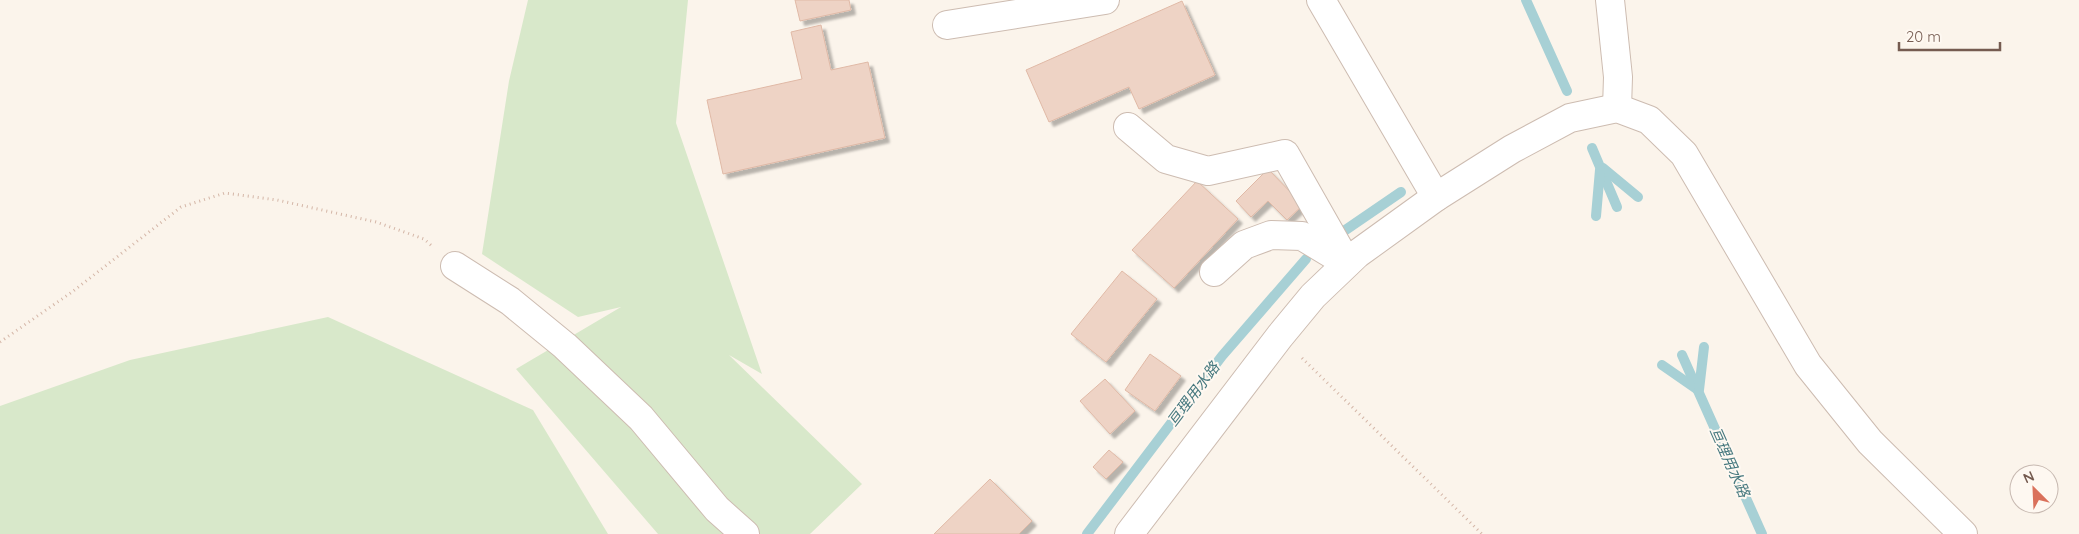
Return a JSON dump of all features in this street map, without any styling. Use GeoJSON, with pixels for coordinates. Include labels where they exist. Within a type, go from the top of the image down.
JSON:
{"type":"FeatureCollection","features":[{"type":"Feature","properties":{"kind":"street"},"geometry":{"type":"LineString","coordinates":[[947,24],[1105,0]]}},
{"type":"Feature","properties":{"kind":"street"},"geometry":{"type":"LineString","coordinates":[[1321,0],[1436,197]]}},
{"type":"Feature","properties":{"kind":"street"},"geometry":{"type":"LineString","coordinates":[[1610,0],[1618,78],[1617,108]]}},
{"type":"Feature","properties":{"kind":"street"},"geometry":{"type":"LineString","coordinates":[[1129,534],[1280,336],[1313,296],[1357,254],[1436,197],[1512,149],[1570,118],[1617,108],[1650,120],[1684,154],[1808,365],[1870,442],[1963,534]]}},
{"type":"Feature","properties":{"kind":"street"},"geometry":{"type":"LineString","coordinates":[[1128,127],[1166,159],[1208,171],[1285,154],[1347,263]]}},
{"type":"Feature","properties":{"kind":"street"},"geometry":{"type":"LineString","coordinates":[[1214,272],[1244,245],[1271,235],[1302,236],[1347,263]]}},
{"type":"Feature","properties":{"kind":"street"},"geometry":{"type":"LineString","coordinates":[[456,266],[510,301],[565,346],[641,418],[717,509],[744,534]]}},
{"type":"Feature","properties":{"kind":"path"},"geometry":{"type":"LineString","coordinates":[[0,342],[72,292],[181,207],[225,193],[277,200],[376,222],[424,239],[456,266]]}},
{"type":"Feature","properties":{"kind":"path"},"geometry":{"type":"LineString","coordinates":[[1280,336],[1482,534]]}},
{"type":"Feature","properties":{"kind":"green space"},"geometry":{"type":"Polygon","coordinates":[[[528,0],[688,0],[676,123],[762,374],[729,355],[862,484],[810,534],[658,534],[516,369],[621,307],[578,317],[482,254],[509,81],[528,0]]]}},
{"type":"Feature","properties":{"kind":"green space"},"geometry":{"type":"Polygon","coordinates":[[[328,317],[533,410],[608,534],[0,534],[0,406],[130,360],[328,317]]]}},
{"type":"Feature","properties":{"kind":"building"},"geometry":{"type":"Polygon","coordinates":[[[795,0],[849,0],[851,10],[800,21],[795,0]]]}},
{"type":"Feature","properties":{"kind":"building"},"geometry":{"type":"Polygon","coordinates":[[[1182,1],[1215,75],[1139,109],[1129,87],[1049,122],[1026,70],[1182,1]]]}},
{"type":"Feature","properties":{"kind":"building"},"geometry":{"type":"Polygon","coordinates":[[[821,25],[831,70],[868,62],[885,138],[723,174],[707,100],[802,79],[791,32],[821,25]]]}},
{"type":"Feature","properties":{"kind":"building"},"geometry":{"type":"Polygon","coordinates":[[[1268,169],[1303,205],[1287,220],[1268,201],[1251,217],[1236,201],[1268,169]]]}},
{"type":"Feature","properties":{"kind":"building"},"geometry":{"type":"Polygon","coordinates":[[[1197,181],[1238,219],[1174,288],[1132,250],[1197,181]]]}},
{"type":"Feature","properties":{"kind":"building"},"geometry":{"type":"Polygon","coordinates":[[[1122,271],[1157,299],[1106,362],[1071,334],[1122,271]]]}},
{"type":"Feature","properties":{"kind":"building"},"geometry":{"type":"Polygon","coordinates":[[[1150,354],[1181,376],[1155,411],[1125,390],[1150,354]]]}},
{"type":"Feature","properties":{"kind":"building"},"geometry":{"type":"Polygon","coordinates":[[[1105,379],[1135,411],[1110,434],[1080,401],[1105,379]]]}},
{"type":"Feature","properties":{"kind":"building"},"geometry":{"type":"Polygon","coordinates":[[[1109,450],[1123,462],[1106,479],[1093,467],[1109,450]]]}},
{"type":"Feature","properties":{"kind":"building"},"geometry":{"type":"Polygon","coordinates":[[[990,479],[1032,521],[1019,534],[934,534],[990,479]]]}},
{"type":"Feature","properties":{"kind":"waterway"},"geometry":{"type":"LineString","coordinates":[[1526,0],[1567,91]]}},
{"type":"Feature","properties":{"kind":"waterway"},"geometry":{"type":"LineString","coordinates":[[1592,148],[1617,207]]}},
{"type":"Feature","properties":{"kind":"waterway"},"geometry":{"type":"LineString","coordinates":[[1603,168],[1638,197]]}},
{"type":"Feature","properties":{"kind":"waterway"},"geometry":{"type":"LineString","coordinates":[[1596,216],[1600,170]]}},
{"type":"Feature","properties":{"kind":"waterway","name":"亘理用水路"},"geometry":{"type":"LineString","coordinates":[[1344,231],[1401,192]]}},
{"type":"Feature","properties":{"kind":"waterway","name":"亘理用水路"},"geometry":{"type":"LineString","coordinates":[[1087,534],[1222,356],[1306,259]]}},
{"type":"Feature","properties":{"kind":"waterway"},"geometry":{"type":"LineString","coordinates":[[1699,390],[1704,347]]}},
{"type":"Feature","properties":{"kind":"waterway","name":"亘理用水路"},"geometry":{"type":"LineString","coordinates":[[1682,355],[1762,534]]}},
{"type":"Feature","properties":{"kind":"waterway"},"geometry":{"type":"LineString","coordinates":[[1662,365],[1698,390]]}}]}
